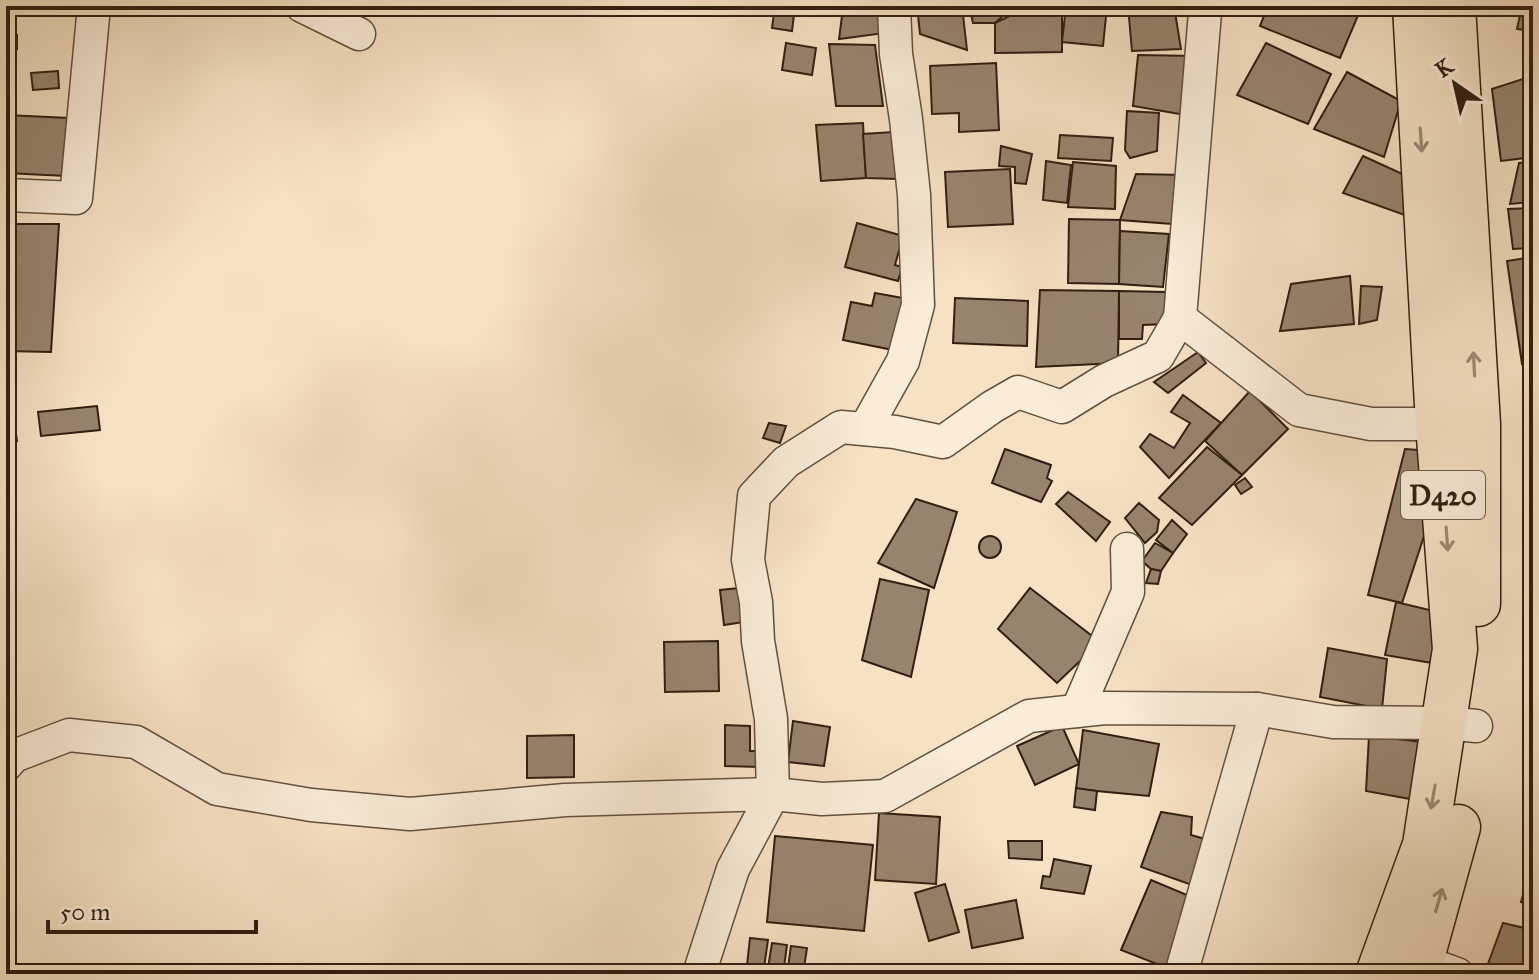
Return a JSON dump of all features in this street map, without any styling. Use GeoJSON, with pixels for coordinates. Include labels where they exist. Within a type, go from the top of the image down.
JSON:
{"type":"FeatureCollection","features":[{"type":"Feature","properties":{"kind":"highway","name":"D420"},"geometry":{"type":"LineString","coordinates":[[1415,6],[1458,424]]}},
{"type":"Feature","properties":{"kind":"highway","name":"D420"},"geometry":{"type":"LineString","coordinates":[[1431,970],[1454,849],[1461,724],[1453,6]]}},
{"type":"Feature","properties":{"kind":"highway","name":"D420"},"geometry":{"type":"LineString","coordinates":[[1378,974],[1425,845],[1461,724]]}},
{"type":"Feature","properties":{"kind":"street"},"geometry":{"type":"LineString","coordinates":[[6,195],[76,198],[94,6]]}},
{"type":"Feature","properties":{"kind":"street"},"geometry":{"type":"LineString","coordinates":[[302,6],[359,34]]}},
{"type":"Feature","properties":{"kind":"street"},"geometry":{"type":"LineString","coordinates":[[865,429],[903,361],[918,305],[914,195],[896,54],[894,6]]}},
{"type":"Feature","properties":{"kind":"street"},"geometry":{"type":"LineString","coordinates":[[699,974],[733,869],[773,794],[771,719],[748,560],[754,496],[786,462],[841,427],[895,432],[943,442],[1018,392],[1062,407],[1104,381],[1158,356],[1180,318],[1205,12],[1202,6]]}},
{"type":"Feature","properties":{"kind":"street"},"geometry":{"type":"LineString","coordinates":[[1180,318],[1299,410],[1371,424],[1458,424]]}},
{"type":"Feature","properties":{"kind":"street"},"geometry":{"type":"LineString","coordinates":[[1077,711],[1128,592],[1127,549]]}},
{"type":"Feature","properties":{"kind":"street"},"geometry":{"type":"LineString","coordinates":[[9,757],[69,735],[136,742],[217,789],[311,805],[410,814],[565,800],[773,794],[822,799],[885,796],[1029,716],[1105,708],[1257,709],[1333,722],[1461,724]]}},
{"type":"Feature","properties":{"kind":"street"},"geometry":{"type":"LineString","coordinates":[[1181,974],[1257,709]]}},
{"type":"Feature","properties":{"kind":"building"},"geometry":{"type":"Polygon","coordinates":[[[775,6],[795,6],[792,31],[772,28],[775,6]]]}},
{"type":"Feature","properties":{"kind":"building"},"geometry":{"type":"Polygon","coordinates":[[[829,6],[884,6],[885,33],[839,39],[842,16],[828,13],[829,6]]]}},
{"type":"Feature","properties":{"kind":"building"},"geometry":{"type":"Polygon","coordinates":[[[917,6],[962,6],[967,50],[920,34],[917,6]]]}},
{"type":"Feature","properties":{"kind":"building"},"geometry":{"type":"Polygon","coordinates":[[[969,6],[1010,6],[1010,10],[995,23],[973,23],[969,6]]]}},
{"type":"Feature","properties":{"kind":"building"},"geometry":{"type":"Polygon","coordinates":[[[1017,6],[1062,6],[1062,52],[995,53],[995,23],[1014,14],[1017,6]]]}},
{"type":"Feature","properties":{"kind":"building"},"geometry":{"type":"Polygon","coordinates":[[[1066,6],[1107,6],[1103,46],[1062,42],[1066,6]]]}},
{"type":"Feature","properties":{"kind":"building"},"geometry":{"type":"Polygon","coordinates":[[[1128,6],[1174,6],[1181,49],[1132,51],[1128,6]]]}},
{"type":"Feature","properties":{"kind":"building"},"geometry":{"type":"Polygon","coordinates":[[[1268,6],[1362,6],[1340,58],[1260,26],[1268,6]]]}},
{"type":"Feature","properties":{"kind":"building"},"geometry":{"type":"Polygon","coordinates":[[[1522,6],[1533,6],[1533,31],[1517,29],[1522,6]]]}},
{"type":"Feature","properties":{"kind":"building"},"geometry":{"type":"Polygon","coordinates":[[[6,35],[17,35],[17,49],[10,48],[10,59],[6,60],[6,35]]]}},
{"type":"Feature","properties":{"kind":"building"},"geometry":{"type":"Polygon","coordinates":[[[786,43],[816,48],[812,75],[782,70],[786,43]]]}},
{"type":"Feature","properties":{"kind":"building"},"geometry":{"type":"Polygon","coordinates":[[[1266,43],[1331,74],[1308,124],[1237,95],[1266,43]]]}},
{"type":"Feature","properties":{"kind":"building"},"geometry":{"type":"Polygon","coordinates":[[[829,44],[875,45],[883,106],[836,106],[829,44]]]}},
{"type":"Feature","properties":{"kind":"building"},"geometry":{"type":"Polygon","coordinates":[[[1138,55],[1197,56],[1186,115],[1133,106],[1138,55]]]}},
{"type":"Feature","properties":{"kind":"building"},"geometry":{"type":"Polygon","coordinates":[[[996,63],[999,130],[959,132],[959,113],[932,114],[930,66],[996,63]]]}},
{"type":"Feature","properties":{"kind":"building"},"geometry":{"type":"Polygon","coordinates":[[[58,71],[59,88],[33,90],[31,73],[58,71]]]}},
{"type":"Feature","properties":{"kind":"building"},"geometry":{"type":"Polygon","coordinates":[[[1347,72],[1401,101],[1384,157],[1314,129],[1347,72]]]}},
{"type":"Feature","properties":{"kind":"building"},"geometry":{"type":"Polygon","coordinates":[[[1532,76],[1533,157],[1501,161],[1492,89],[1532,76]]]}},
{"type":"Feature","properties":{"kind":"building"},"geometry":{"type":"Polygon","coordinates":[[[1127,111],[1159,113],[1157,151],[1130,158],[1125,150],[1127,111]]]}},
{"type":"Feature","properties":{"kind":"building"},"geometry":{"type":"Polygon","coordinates":[[[6,115],[69,118],[66,176],[6,173],[6,115]]]}},
{"type":"Feature","properties":{"kind":"building"},"geometry":{"type":"Polygon","coordinates":[[[863,123],[866,178],[821,181],[816,125],[863,123]]]}},
{"type":"Feature","properties":{"kind":"building"},"geometry":{"type":"Polygon","coordinates":[[[893,132],[898,179],[866,178],[863,134],[893,132]]]}},
{"type":"Feature","properties":{"kind":"building"},"geometry":{"type":"Polygon","coordinates":[[[1060,135],[1113,138],[1111,161],[1058,158],[1060,135]]]}},
{"type":"Feature","properties":{"kind":"building"},"geometry":{"type":"Polygon","coordinates":[[[1001,146],[1032,154],[1026,184],[1015,183],[1015,167],[999,166],[1001,146]]]}},
{"type":"Feature","properties":{"kind":"building"},"geometry":{"type":"Polygon","coordinates":[[[1363,156],[1420,182],[1413,218],[1343,193],[1363,156]]]}},
{"type":"Feature","properties":{"kind":"building"},"geometry":{"type":"Polygon","coordinates":[[[1046,161],[1071,165],[1067,203],[1043,200],[1046,161]]]}},
{"type":"Feature","properties":{"kind":"building"},"geometry":{"type":"Polygon","coordinates":[[[1073,162],[1116,166],[1115,209],[1068,207],[1073,162]]]}},
{"type":"Feature","properties":{"kind":"building"},"geometry":{"type":"Polygon","coordinates":[[[1533,162],[1533,202],[1510,204],[1519,163],[1533,162]]]}},
{"type":"Feature","properties":{"kind":"building"},"geometry":{"type":"Polygon","coordinates":[[[1010,169],[1013,224],[948,227],[945,172],[1010,169]]]}},
{"type":"Feature","properties":{"kind":"building"},"geometry":{"type":"Polygon","coordinates":[[[1136,174],[1184,175],[1172,224],[1120,220],[1136,174]]]}},
{"type":"Feature","properties":{"kind":"building"},"geometry":{"type":"Polygon","coordinates":[[[1533,208],[1533,248],[1513,249],[1508,209],[1533,208]]]}},
{"type":"Feature","properties":{"kind":"building"},"geometry":{"type":"Polygon","coordinates":[[[1069,219],[1120,220],[1119,284],[1068,283],[1069,219]]]}},
{"type":"Feature","properties":{"kind":"building"},"geometry":{"type":"Polygon","coordinates":[[[857,223],[903,236],[895,265],[902,267],[898,281],[845,267],[857,223]]]}},
{"type":"Feature","properties":{"kind":"building"},"geometry":{"type":"Polygon","coordinates":[[[6,224],[59,224],[51,352],[7,351],[6,224]]]}},
{"type":"Feature","properties":{"kind":"building"},"geometry":{"type":"Polygon","coordinates":[[[1120,231],[1169,234],[1163,287],[1119,284],[1120,231]]]}},
{"type":"Feature","properties":{"kind":"building"},"geometry":{"type":"Polygon","coordinates":[[[1533,257],[1533,359],[1522,364],[1507,261],[1533,257]]]}},
{"type":"Feature","properties":{"kind":"building"},"geometry":{"type":"Polygon","coordinates":[[[1350,276],[1354,324],[1280,331],[1291,284],[1350,276]]]}},
{"type":"Feature","properties":{"kind":"building"},"geometry":{"type":"Polygon","coordinates":[[[1361,286],[1382,287],[1377,320],[1359,324],[1361,286]]]}},
{"type":"Feature","properties":{"kind":"building"},"geometry":{"type":"Polygon","coordinates":[[[1040,290],[1119,291],[1118,363],[1036,367],[1040,290]]]}},
{"type":"Feature","properties":{"kind":"building"},"geometry":{"type":"Polygon","coordinates":[[[1119,291],[1166,292],[1165,324],[1143,325],[1142,339],[1119,339],[1119,291]]]}},
{"type":"Feature","properties":{"kind":"building"},"geometry":{"type":"Polygon","coordinates":[[[875,293],[903,298],[893,350],[843,340],[851,302],[872,306],[875,293]]]}},
{"type":"Feature","properties":{"kind":"building"},"geometry":{"type":"Polygon","coordinates":[[[955,298],[1028,301],[1027,346],[953,343],[955,298]]]}},
{"type":"Feature","properties":{"kind":"building"},"geometry":{"type":"Polygon","coordinates":[[[1198,352],[1206,363],[1168,393],[1154,382],[1198,352]]]}},
{"type":"Feature","properties":{"kind":"building"},"geometry":{"type":"Polygon","coordinates":[[[6,362],[17,441],[6,442],[6,362]]]}},
{"type":"Feature","properties":{"kind":"building"},"geometry":{"type":"Polygon","coordinates":[[[1250,391],[1288,429],[1242,475],[1205,441],[1250,391]]]}},
{"type":"Feature","properties":{"kind":"building"},"geometry":{"type":"Polygon","coordinates":[[[1183,395],[1221,423],[1169,478],[1140,447],[1150,434],[1174,448],[1190,423],[1171,412],[1183,395]]]}},
{"type":"Feature","properties":{"kind":"building"},"geometry":{"type":"Polygon","coordinates":[[[97,406],[100,430],[41,436],[38,412],[97,406]]]}},
{"type":"Feature","properties":{"kind":"building"},"geometry":{"type":"Polygon","coordinates":[[[769,423],[786,426],[780,443],[763,438],[769,423]]]}},
{"type":"Feature","properties":{"kind":"building"},"geometry":{"type":"Polygon","coordinates":[[[1207,447],[1242,475],[1192,525],[1159,498],[1207,447]]]}},
{"type":"Feature","properties":{"kind":"building"},"geometry":{"type":"Polygon","coordinates":[[[1005,449],[1051,465],[1047,478],[1052,481],[1041,502],[992,483],[1005,449]]]}},
{"type":"Feature","properties":{"kind":"building"},"geometry":{"type":"Polygon","coordinates":[[[1405,449],[1431,451],[1428,524],[1402,603],[1368,595],[1405,449]]]}},
{"type":"Feature","properties":{"kind":"building"},"geometry":{"type":"Polygon","coordinates":[[[1245,478],[1252,487],[1241,494],[1235,485],[1245,478]]]}},
{"type":"Feature","properties":{"kind":"building"},"geometry":{"type":"Polygon","coordinates":[[[1068,492],[1110,522],[1096,541],[1056,504],[1068,492]]]}},
{"type":"Feature","properties":{"kind":"building"},"geometry":{"type":"Polygon","coordinates":[[[916,499],[957,512],[934,588],[878,563],[916,499]]]}},
{"type":"Feature","properties":{"kind":"building"},"geometry":{"type":"Polygon","coordinates":[[[1139,503],[1159,520],[1157,532],[1145,543],[1125,518],[1139,503]]]}},
{"type":"Feature","properties":{"kind":"building"},"geometry":{"type":"Polygon","coordinates":[[[1172,520],[1187,534],[1173,553],[1156,540],[1172,520]]]}},
{"type":"Feature","properties":{"kind":"building"},"geometry":{"type":"Polygon","coordinates":[[[990,536],[998,539],[1001,547],[998,555],[990,558],[982,555],[979,547],[982,539],[990,536]]]}},
{"type":"Feature","properties":{"kind":"building"},"geometry":{"type":"Polygon","coordinates":[[[1155,543],[1173,553],[1161,571],[1151,569],[1142,561],[1155,543]]]}},
{"type":"Feature","properties":{"kind":"building"},"geometry":{"type":"Polygon","coordinates":[[[1151,569],[1161,571],[1158,584],[1146,583],[1151,569]]]}},
{"type":"Feature","properties":{"kind":"building"},"geometry":{"type":"Polygon","coordinates":[[[880,579],[929,590],[911,677],[862,660],[880,579]]]}},
{"type":"Feature","properties":{"kind":"building"},"geometry":{"type":"Polygon","coordinates":[[[739,588],[744,622],[724,625],[720,590],[739,588]]]}},
{"type":"Feature","properties":{"kind":"building"},"geometry":{"type":"Polygon","coordinates":[[[1030,588],[1100,642],[1057,683],[998,629],[1030,588]]]}},
{"type":"Feature","properties":{"kind":"building"},"geometry":{"type":"Polygon","coordinates":[[[1396,602],[1442,613],[1438,664],[1385,655],[1396,602]]]}},
{"type":"Feature","properties":{"kind":"building"},"geometry":{"type":"Polygon","coordinates":[[[718,641],[719,691],[665,692],[664,642],[718,641]]]}},
{"type":"Feature","properties":{"kind":"building"},"geometry":{"type":"Polygon","coordinates":[[[1328,648],[1387,659],[1382,709],[1320,697],[1328,648]]]}},
{"type":"Feature","properties":{"kind":"building"},"geometry":{"type":"Polygon","coordinates":[[[793,721],[830,727],[824,766],[788,762],[793,721]]]}},
{"type":"Feature","properties":{"kind":"building"},"geometry":{"type":"Polygon","coordinates":[[[725,725],[750,726],[750,751],[759,751],[759,767],[725,766],[725,725]]]}},
{"type":"Feature","properties":{"kind":"building"},"geometry":{"type":"Polygon","coordinates":[[[1062,726],[1079,764],[1035,785],[1017,746],[1062,726]]]}},
{"type":"Feature","properties":{"kind":"building"},"geometry":{"type":"Polygon","coordinates":[[[1083,730],[1159,744],[1149,796],[1076,789],[1083,730]]]}},
{"type":"Feature","properties":{"kind":"building"},"geometry":{"type":"Polygon","coordinates":[[[574,735],[574,777],[527,778],[527,736],[574,735]]]}},
{"type":"Feature","properties":{"kind":"building"},"geometry":{"type":"Polygon","coordinates":[[[1369,736],[1442,744],[1432,803],[1366,791],[1369,736]]]}},
{"type":"Feature","properties":{"kind":"building"},"geometry":{"type":"Polygon","coordinates":[[[1076,788],[1097,791],[1095,810],[1074,807],[1076,788]]]}},
{"type":"Feature","properties":{"kind":"building"},"geometry":{"type":"Polygon","coordinates":[[[1161,812],[1192,817],[1191,835],[1205,839],[1192,885],[1141,867],[1161,812]]]}},
{"type":"Feature","properties":{"kind":"building"},"geometry":{"type":"Polygon","coordinates":[[[879,813],[940,817],[936,884],[875,880],[879,813]]]}},
{"type":"Feature","properties":{"kind":"building"},"geometry":{"type":"Polygon","coordinates":[[[775,836],[873,845],[864,931],[767,922],[775,836]]]}},
{"type":"Feature","properties":{"kind":"building"},"geometry":{"type":"Polygon","coordinates":[[[1008,841],[1042,841],[1042,860],[1009,858],[1008,841]]]}},
{"type":"Feature","properties":{"kind":"building"},"geometry":{"type":"Polygon","coordinates":[[[1054,859],[1091,866],[1084,894],[1041,888],[1043,876],[1050,877],[1054,859]]]}},
{"type":"Feature","properties":{"kind":"building"},"geometry":{"type":"Polygon","coordinates":[[[1533,860],[1533,906],[1521,902],[1533,860]]]}},
{"type":"Feature","properties":{"kind":"building"},"geometry":{"type":"Polygon","coordinates":[[[1151,880],[1187,895],[1167,968],[1121,950],[1151,880]]]}},
{"type":"Feature","properties":{"kind":"building"},"geometry":{"type":"Polygon","coordinates":[[[945,884],[959,932],[929,941],[915,893],[945,884]]]}},
{"type":"Feature","properties":{"kind":"building"},"geometry":{"type":"Polygon","coordinates":[[[1016,900],[1023,938],[972,948],[965,910],[1016,900]]]}},
{"type":"Feature","properties":{"kind":"building"},"geometry":{"type":"Polygon","coordinates":[[[1503,923],[1533,930],[1533,974],[1485,972],[1503,923]]]}},
{"type":"Feature","properties":{"kind":"building"},"geometry":{"type":"Polygon","coordinates":[[[750,938],[768,940],[763,974],[746,974],[750,938]]]}},
{"type":"Feature","properties":{"kind":"building"},"geometry":{"type":"Polygon","coordinates":[[[772,943],[787,945],[783,974],[767,974],[772,943]]]}},
{"type":"Feature","properties":{"kind":"building"},"geometry":{"type":"Polygon","coordinates":[[[791,946],[807,948],[803,974],[787,974],[791,946]]]}}]}
